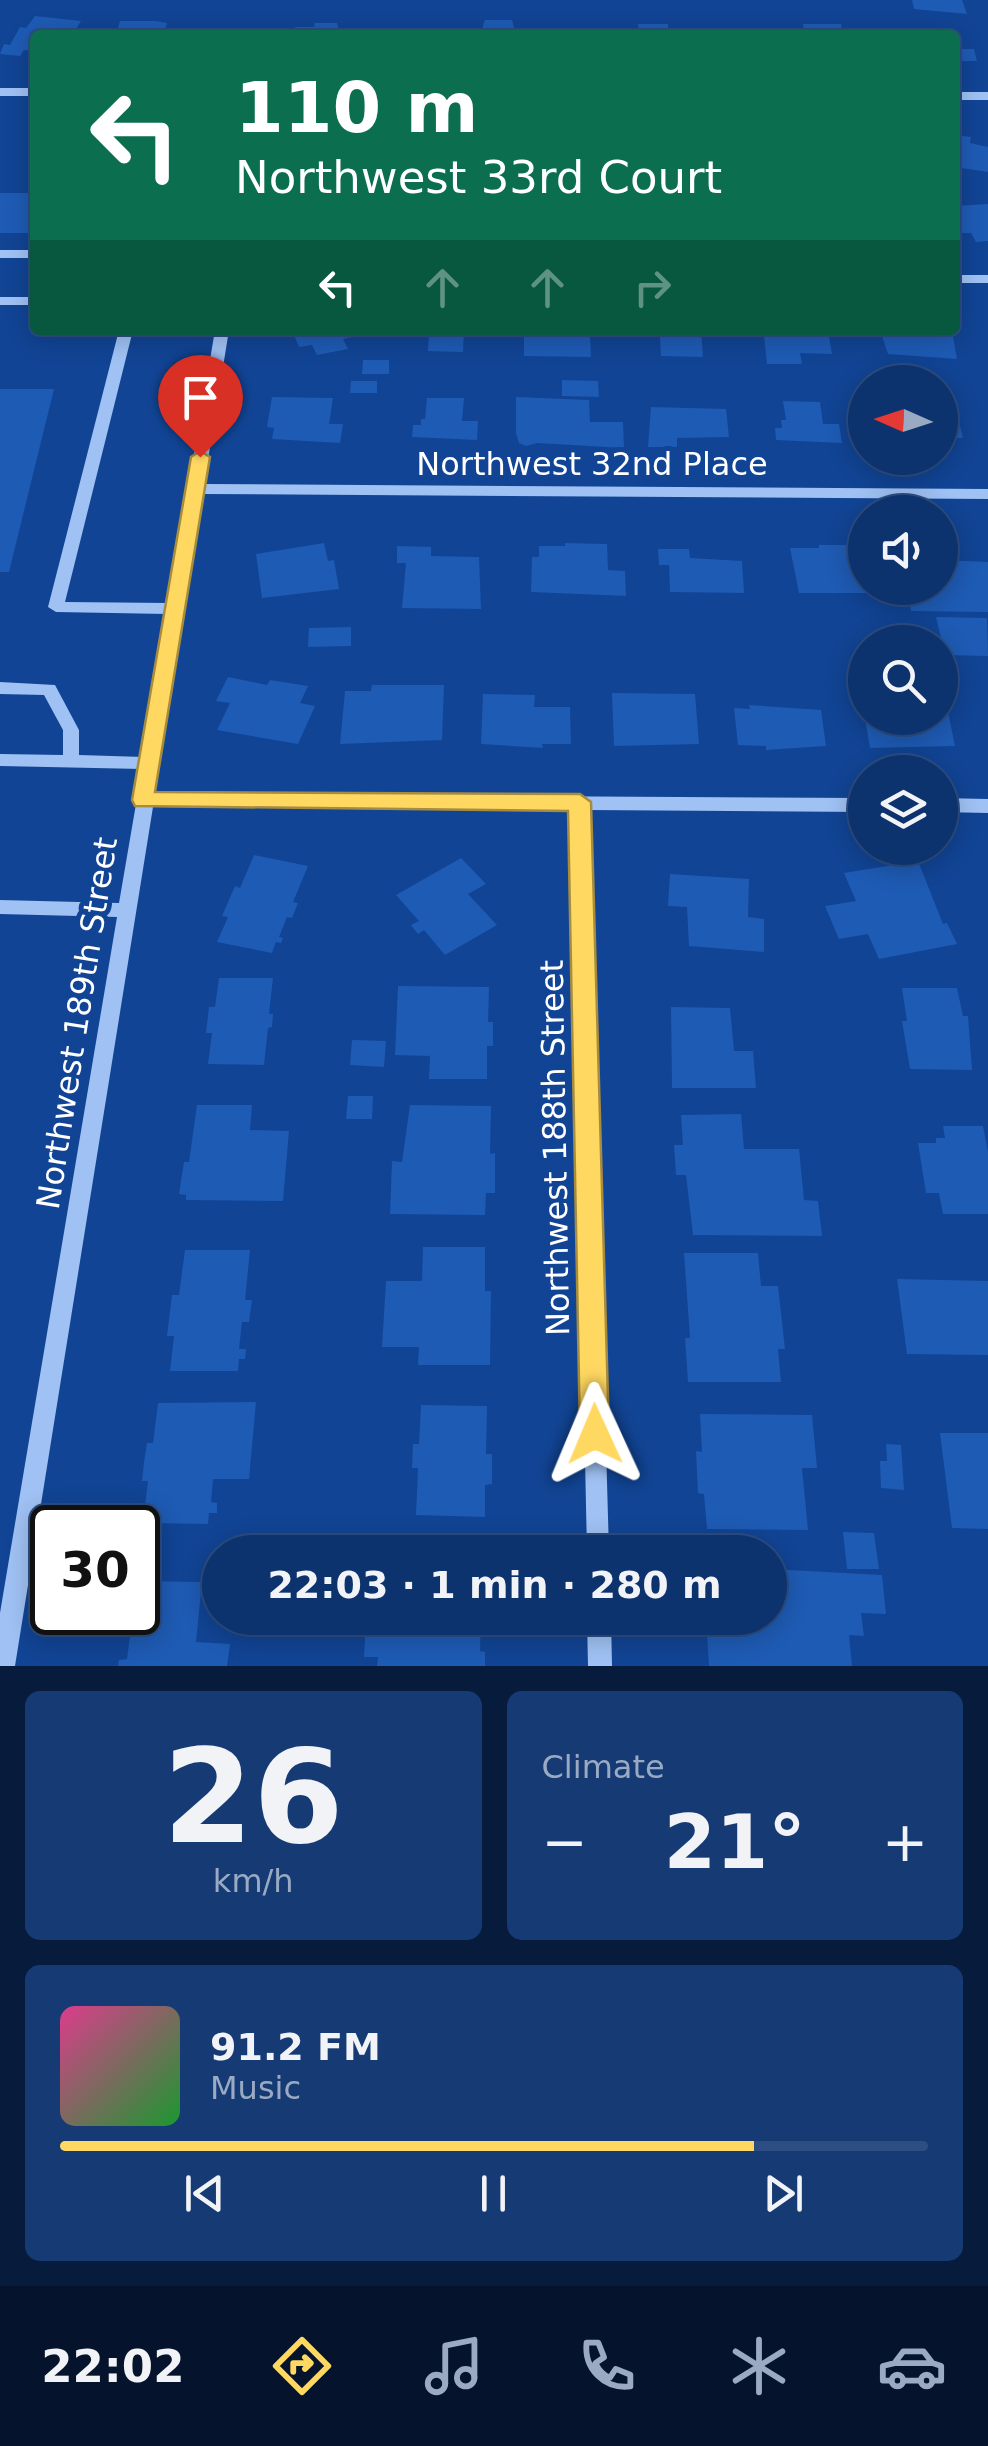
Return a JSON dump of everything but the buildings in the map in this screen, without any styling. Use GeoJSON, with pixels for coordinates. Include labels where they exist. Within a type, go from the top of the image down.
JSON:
{"type":"FeatureCollection","features":[{"type":"Feature","properties":{"kind":"street"},"geometry":{"type":"LineString","coordinates":[[0,92],[30,92]]}},
{"type":"Feature","properties":{"kind":"street"},"geometry":{"type":"LineString","coordinates":[[960,96],[988,96]]}},
{"type":"Feature","properties":{"kind":"street"},"geometry":{"type":"LineString","coordinates":[[0,254],[30,254]]}},
{"type":"Feature","properties":{"kind":"street"},"geometry":{"type":"LineString","coordinates":[[960,279],[988,279]]}},
{"type":"Feature","properties":{"kind":"street"},"geometry":{"type":"LineString","coordinates":[[0,301],[30,302]]}},
{"type":"Feature","properties":{"kind":"street"},"geometry":{"type":"LineString","coordinates":[[125,335],[56,607],[174,608]]}},
{"type":"Feature","properties":{"kind":"street","name":"Northwest 189th Street"},"geometry":{"type":"LineString","coordinates":[[3,1666],[221,335]]}},
{"type":"Feature","properties":{"kind":"street","name":"Northwest 32nd Place"},"geometry":{"type":"LineString","coordinates":[[195,489],[988,494]]}},
{"type":"Feature","properties":{"kind":"street"},"geometry":{"type":"LineString","coordinates":[[0,688],[49,689],[71,730],[71,761]]}},
{"type":"Feature","properties":{"kind":"street"},"geometry":{"type":"LineString","coordinates":[[0,760],[149,763]]}},
{"type":"Feature","properties":{"kind":"street"},"geometry":{"type":"LineString","coordinates":[[143,800],[848,805]]}},
{"type":"Feature","properties":{"kind":"street","name":"Northwest 188th Street"},"geometry":{"type":"LineString","coordinates":[[580,802],[598,1535]]}},
{"type":"Feature","properties":{"kind":"street"},"geometry":{"type":"LineString","coordinates":[[958,806],[988,806]]}},
{"type":"Feature","properties":{"kind":"street"},"geometry":{"type":"LineString","coordinates":[[0,907],[125,910]]}},
{"type":"Feature","properties":{"kind":"street"},"geometry":{"type":"LineString","coordinates":[[599,1635],[600,1666]]}},
{"type":"Feature","properties":{"kind":"route"},"geometry":{"type":"LineString","coordinates":[[200,457],[143,800],[580,802],[595,1434]]}}]}
